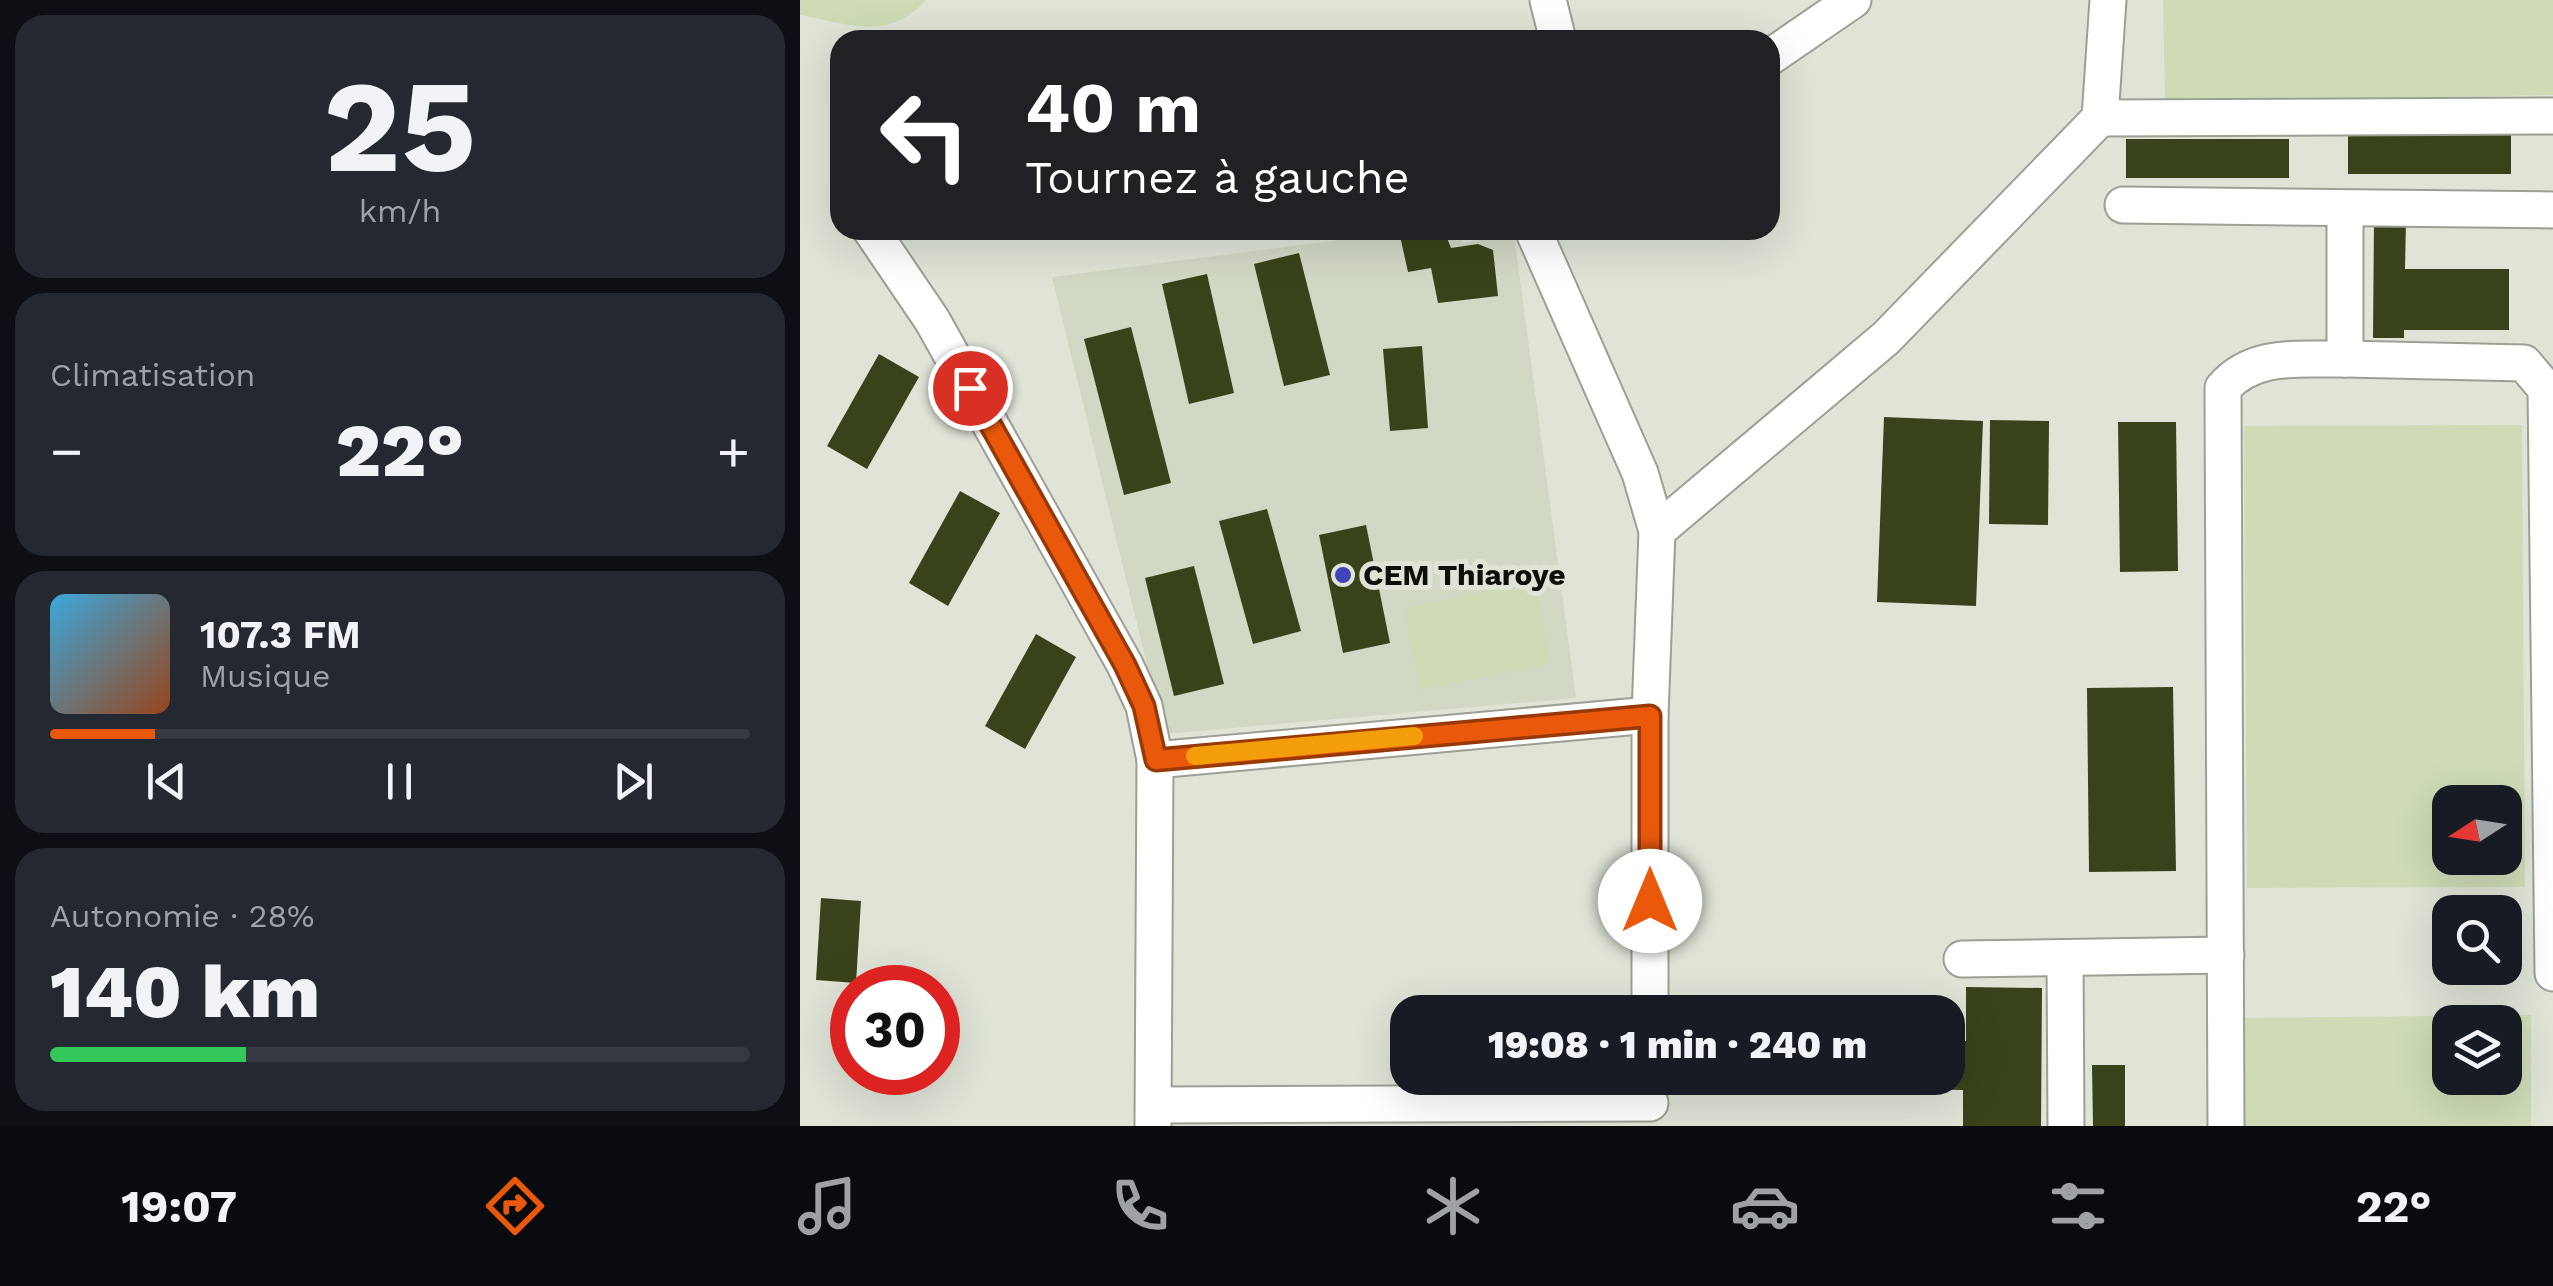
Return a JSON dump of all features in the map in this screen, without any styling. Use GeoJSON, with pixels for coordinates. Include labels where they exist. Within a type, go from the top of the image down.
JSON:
{"type":"FeatureCollection","features":[{"type":"Feature","properties":{"kind":"street"},"geometry":{"type":"LineString","coordinates":[[1548,0],[1556,30]]}},
{"type":"Feature","properties":{"kind":"street"},"geometry":{"type":"LineString","coordinates":[[1780,51],[1853,0]]}},
{"type":"Feature","properties":{"kind":"street"},"geometry":{"type":"LineString","coordinates":[[1657,531],[1886,338],[2100,118],[2108,0]]}},
{"type":"Feature","properties":{"kind":"street"},"geometry":{"type":"LineString","coordinates":[[2100,118],[2553,116]]}},
{"type":"Feature","properties":{"kind":"street"},"geometry":{"type":"LineString","coordinates":[[2123,204],[2553,210]]}},
{"type":"Feature","properties":{"kind":"street"},"geometry":{"type":"LineString","coordinates":[[2345,208],[2345,358]]}},
{"type":"Feature","properties":{"kind":"street"},"geometry":{"type":"LineString","coordinates":[[878,240],[932,320],[1125,665],[1144,706],[1156,760],[1154,1116],[1649,1102]]}},
{"type":"Feature","properties":{"kind":"street"},"geometry":{"type":"LineString","coordinates":[[1537,240],[1640,473],[1657,531],[1650,716],[1650,995]]}},
{"type":"Feature","properties":{"kind":"street"},"geometry":{"type":"LineString","coordinates":[[2226,1126],[2222,388],[2236,373],[2260,361],[2345,358],[2524,363],[2546,389],[2553,973]]}},
{"type":"Feature","properties":{"kind":"street"},"geometry":{"type":"LineString","coordinates":[[1156,760],[1650,716]]}},
{"type":"Feature","properties":{"kind":"street"},"geometry":{"type":"LineString","coordinates":[[1962,960],[2226,954]]}},
{"type":"Feature","properties":{"kind":"street"},"geometry":{"type":"LineString","coordinates":[[2065,958],[2066,1126]]}},
{"type":"Feature","properties":{"kind":"shaded area","name":"CEM Thiaroye"},"geometry":{"type":"Polygon","coordinates":[[[1339,240],[1515,240],[1576,698],[1164,734],[1052,277],[1339,240]]]}},
{"type":"Feature","properties":{"kind":"green space"},"geometry":{"type":"Polygon","coordinates":[[[800,0],[926,0],[897,21],[867,27],[800,15],[800,0]]]}},
{"type":"Feature","properties":{"kind":"green space"},"geometry":{"type":"Polygon","coordinates":[[[2163,0],[2553,0],[2553,95],[2165,102],[2163,0]]]}},
{"type":"Feature","properties":{"kind":"green space"},"geometry":{"type":"Polygon","coordinates":[[[2522,425],[2525,887],[2247,888],[2244,426],[2522,425]]]}},
{"type":"Feature","properties":{"kind":"green space"},"geometry":{"type":"Polygon","coordinates":[[[1535,581],[1551,664],[1420,690],[1403,608],[1535,581]]]}},
{"type":"Feature","properties":{"kind":"green space"},"geometry":{"type":"Polygon","coordinates":[[[2522,1015],[2531,1015],[2531,1126],[2244,1126],[2243,1018],[2432,1016],[2432,1095],[2522,1095],[2522,1015]]]}},
{"type":"Feature","properties":{"kind":"building"},"geometry":{"type":"Polygon","coordinates":[[[2348,134],[2511,135],[2511,174],[2348,174],[2348,134]]]}},
{"type":"Feature","properties":{"kind":"building"},"geometry":{"type":"Polygon","coordinates":[[[2126,139],[2289,139],[2289,178],[2126,178],[2126,139]]]}},
{"type":"Feature","properties":{"kind":"building"},"geometry":{"type":"Polygon","coordinates":[[[2374,219],[2406,220],[2405,269],[2509,269],[2509,330],[2404,330],[2404,338],[2373,338],[2374,219]]]}},
{"type":"Feature","properties":{"kind":"building"},"geometry":{"type":"Polygon","coordinates":[[[1401,240],[1448,240],[1451,248],[1478,244],[1493,250],[1498,296],[1438,303],[1431,268],[1408,272],[1401,240]]]}},
{"type":"Feature","properties":{"kind":"building"},"geometry":{"type":"Polygon","coordinates":[[[1299,253],[1330,375],[1284,386],[1254,264],[1299,253]]]}},
{"type":"Feature","properties":{"kind":"building"},"geometry":{"type":"Polygon","coordinates":[[[1207,274],[1234,393],[1189,404],[1162,284],[1207,274]]]}},
{"type":"Feature","properties":{"kind":"building"},"geometry":{"type":"Polygon","coordinates":[[[1131,327],[1171,483],[1124,495],[1084,339],[1131,327]]]}},
{"type":"Feature","properties":{"kind":"building"},"geometry":{"type":"Polygon","coordinates":[[[1422,346],[1428,428],[1390,431],[1383,349],[1422,346]]]}},
{"type":"Feature","properties":{"kind":"building"},"geometry":{"type":"Polygon","coordinates":[[[879,354],[919,377],[867,469],[827,446],[879,354]]]}},
{"type":"Feature","properties":{"kind":"building"},"geometry":{"type":"Polygon","coordinates":[[[1884,417],[1983,421],[1976,606],[1877,602],[1884,417]]]}},
{"type":"Feature","properties":{"kind":"building"},"geometry":{"type":"Polygon","coordinates":[[[1990,420],[2049,421],[2048,525],[1989,524],[1990,420]]]}},
{"type":"Feature","properties":{"kind":"building"},"geometry":{"type":"Polygon","coordinates":[[[2118,422],[2176,422],[2178,571],[2120,572],[2118,422]]]}},
{"type":"Feature","properties":{"kind":"building"},"geometry":{"type":"Polygon","coordinates":[[[960,491],[1000,513],[948,606],[909,583],[960,491]]]}},
{"type":"Feature","properties":{"kind":"building"},"geometry":{"type":"Polygon","coordinates":[[[1267,509],[1301,631],[1253,644],[1219,521],[1267,509]]]}},
{"type":"Feature","properties":{"kind":"building"},"geometry":{"type":"Polygon","coordinates":[[[1366,525],[1390,643],[1343,653],[1319,535],[1366,525]]]}},
{"type":"Feature","properties":{"kind":"building"},"geometry":{"type":"Polygon","coordinates":[[[1194,566],[1224,684],[1174,696],[1145,578],[1194,566]]]}},
{"type":"Feature","properties":{"kind":"building"},"geometry":{"type":"Polygon","coordinates":[[[1036,634],[1076,657],[1025,749],[985,726],[1036,634]]]}},
{"type":"Feature","properties":{"kind":"building"},"geometry":{"type":"Polygon","coordinates":[[[2173,687],[2176,871],[2089,872],[2087,688],[2173,687]]]}},
{"type":"Feature","properties":{"kind":"building"},"geometry":{"type":"Polygon","coordinates":[[[821,898],[861,901],[857,965],[830,965],[830,981],[816,980],[821,898]]]}},
{"type":"Feature","properties":{"kind":"building"},"geometry":{"type":"Polygon","coordinates":[[[1966,987],[2042,988],[2041,1126],[1963,1126],[1966,987]]]}},
{"type":"Feature","properties":{"kind":"building"},"geometry":{"type":"Polygon","coordinates":[[[2092,1065],[2125,1065],[2125,1126],[2093,1126],[2092,1065]]]}},
{"type":"Feature","properties":{"kind":"slow traffic"},"geometry":{"type":"LineString","coordinates":[[1195,756],[1414,736]]}},
{"type":"Feature","properties":{"kind":"place","name":"CEM Thiaroye"},"geometry":{"type":"Point","coordinates":[1343,575]}},
{"type":"Feature","properties":{"kind":"route"},"geometry":{"type":"LineString","coordinates":[[970,388],[1125,665],[1144,706],[1156,760],[1650,716],[1650,901]]}}]}
